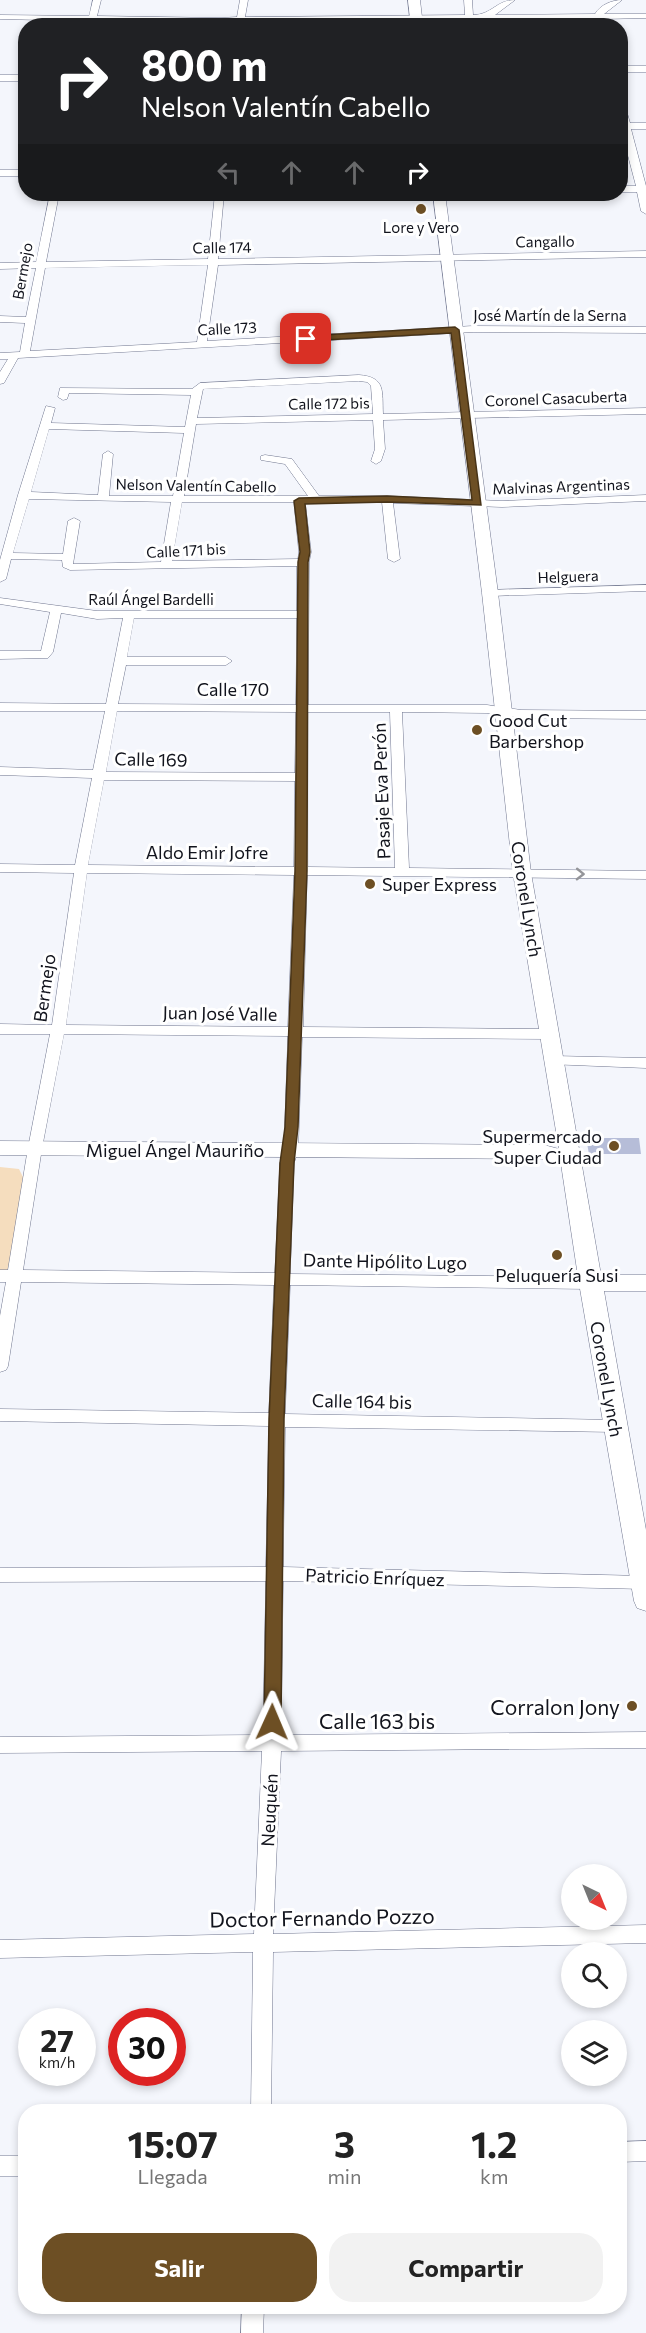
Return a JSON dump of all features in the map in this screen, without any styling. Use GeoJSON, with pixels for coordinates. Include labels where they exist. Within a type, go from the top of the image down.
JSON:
{"type":"FeatureCollection","features":[{"type":"Feature","properties":{"kind":"main road"},"geometry":{"type":"LineString","coordinates":[[414,0],[417,18]]}},
{"type":"Feature","properties":{"kind":"main road","name":"Coronel Lynch"},"geometry":{"type":"LineString","coordinates":[[440,201],[445,258],[490,593],[522,873],[590,1282],[616,1426],[641,1534],[644,1592]]}},
{"type":"Feature","properties":{"kind":"main road","name":"Miguel Ángel Mauriño"},"geometry":{"type":"LineString","coordinates":[[0,1148],[34,1154]]}},
{"type":"Feature","properties":{"kind":"main road","name":"Miguel Ángel Mauriño"},"geometry":{"type":"LineString","coordinates":[[0,1159],[34,1154],[289,1157],[544,1165],[571,1160]]}},
{"type":"Feature","properties":{"kind":"main road"},"geometry":{"type":"LineString","coordinates":[[590,1282],[646,1283]]}},
{"type":"Feature","properties":{"kind":"street"},"geometry":{"type":"LineString","coordinates":[[92,18],[97,0]]}},
{"type":"Feature","properties":{"kind":"street"},"geometry":{"type":"LineString","coordinates":[[241,18],[243,0]]}},
{"type":"Feature","properties":{"kind":"street"},"geometry":{"type":"LineString","coordinates":[[468,0],[469,17]]}},
{"type":"Feature","properties":{"kind":"street"},"geometry":{"type":"LineString","coordinates":[[488,17],[511,0]]}},
{"type":"Feature","properties":{"kind":"street"},"geometry":{"type":"LineString","coordinates":[[600,18],[604,9],[618,0]]}},
{"type":"Feature","properties":{"kind":"street"},"geometry":{"type":"LineString","coordinates":[[627,18],[646,16]]}},
{"type":"Feature","properties":{"kind":"street"},"geometry":{"type":"LineString","coordinates":[[0,17],[18,18]]}},
{"type":"Feature","properties":{"kind":"street"},"geometry":{"type":"LineString","coordinates":[[456,18],[516,18]]}},
{"type":"Feature","properties":{"kind":"street"},"geometry":{"type":"LineString","coordinates":[[628,69],[646,69]]}},
{"type":"Feature","properties":{"kind":"street"},"geometry":{"type":"LineString","coordinates":[[0,78],[18,78]]}},
{"type":"Feature","properties":{"kind":"street"},"geometry":{"type":"LineString","coordinates":[[628,126],[646,126]]}},
{"type":"Feature","properties":{"kind":"street"},"geometry":{"type":"LineString","coordinates":[[628,139],[643,189],[646,211]]}},
{"type":"Feature","properties":{"kind":"street"},"geometry":{"type":"LineString","coordinates":[[0,173],[18,173]]}},
{"type":"Feature","properties":{"kind":"street","name":"Bermejo"},"geometry":{"type":"LineString","coordinates":[[20,354],[30,320],[53,201]]}},
{"type":"Feature","properties":{"kind":"street"},"geometry":{"type":"LineString","coordinates":[[201,345],[213,262],[218,201]]}},
{"type":"Feature","properties":{"kind":"street","name":"Cangallo"},"geometry":{"type":"LineString","coordinates":[[445,258],[646,254]]}},
{"type":"Feature","properties":{"kind":"street","name":"Calle 174"},"geometry":{"type":"LineString","coordinates":[[0,266],[445,258]]}},
{"type":"Feature","properties":{"kind":"street"},"geometry":{"type":"LineString","coordinates":[[0,319],[30,320]]}},
{"type":"Feature","properties":{"kind":"street","name":"José Martín de la Serna"},"geometry":{"type":"LineString","coordinates":[[455,330],[646,330]]}},
{"type":"Feature","properties":{"kind":"street","name":"Calle 173"},"geometry":{"type":"LineString","coordinates":[[0,356],[455,330]]}},
{"type":"Feature","properties":{"kind":"street"},"geometry":{"type":"LineString","coordinates":[[0,381],[20,354]]}},
{"type":"Feature","properties":{"kind":"street"},"geometry":{"type":"LineString","coordinates":[[63,397],[64,390],[198,389],[370,379],[376,385],[380,449],[376,461]]}},
{"type":"Feature","properties":{"kind":"street"},"geometry":{"type":"LineString","coordinates":[[166,564],[198,389]]}},
{"type":"Feature","properties":{"kind":"street"},"geometry":{"type":"LineString","coordinates":[[0,579],[50,408]]}},
{"type":"Feature","properties":{"kind":"street","name":"Coronel Casacuberta"},"geometry":{"type":"LineString","coordinates":[[467,416],[646,411]]}},
{"type":"Feature","properties":{"kind":"street","name":"Calle 172 bis"},"geometry":{"type":"LineString","coordinates":[[45,426],[191,425],[377,417],[467,416]]}},
{"type":"Feature","properties":{"kind":"street"},"geometry":{"type":"LineString","coordinates":[[103,499],[108,454]]}},
{"type":"Feature","properties":{"kind":"street"},"geometry":{"type":"LineString","coordinates":[[265,458],[288,461],[313,494],[314,500]]}},
{"type":"Feature","properties":{"kind":"street","name":"Nelson Valentín Cabello"},"geometry":{"type":"LineString","coordinates":[[23,495],[103,499],[299,501],[387,499],[477,503]]}},
{"type":"Feature","properties":{"kind":"street","name":"Malvinas Argentinas"},"geometry":{"type":"LineString","coordinates":[[477,503],[646,498]]}},
{"type":"Feature","properties":{"kind":"street"},"geometry":{"type":"LineString","coordinates":[[387,499],[394,559]]}},
{"type":"Feature","properties":{"kind":"street","name":"Neuquén"},"geometry":{"type":"LineString","coordinates":[[261,2104],[263,1943],[272,1743],[277,1419],[296,1033],[301,871],[302,614],[305,552],[299,501]]}},
{"type":"Feature","properties":{"kind":"street"},"geometry":{"type":"LineString","coordinates":[[69,562],[74,521]]}},
{"type":"Feature","properties":{"kind":"street","name":"Calle 171 bis"},"geometry":{"type":"LineString","coordinates":[[8,556],[143,567],[166,564],[303,562]]}},
{"type":"Feature","properties":{"kind":"street","name":"Helguera"},"geometry":{"type":"LineString","coordinates":[[490,593],[646,588]]}},
{"type":"Feature","properties":{"kind":"street","name":"Raúl Ángel Bardelli"},"geometry":{"type":"LineString","coordinates":[[0,601],[97,615],[302,614]]}},
{"type":"Feature","properties":{"kind":"street"},"geometry":{"type":"LineString","coordinates":[[0,655],[44,655],[47,652],[56,610]]}},
{"type":"Feature","properties":{"kind":"street","name":"Bermejo"},"geometry":{"type":"LineString","coordinates":[[0,1366],[7,1276],[58,1030],[97,775],[129,615]]}},
{"type":"Feature","properties":{"kind":"street"},"geometry":{"type":"LineString","coordinates":[[120,661],[226,661]]}},
{"type":"Feature","properties":{"kind":"street","name":"Calle 170"},"geometry":{"type":"LineString","coordinates":[[1,711],[112,706],[646,715]]}},
{"type":"Feature","properties":{"kind":"street","name":"Pasaje Eva Perón"},"geometry":{"type":"LineString","coordinates":[[396,709],[402,871]]}},
{"type":"Feature","properties":{"kind":"street","name":"Calle 169"},"geometry":{"type":"LineString","coordinates":[[0,771],[110,777],[301,777]]}},
{"type":"Feature","properties":{"kind":"street","name":"Aldo Emir Jofre"},"geometry":{"type":"LineString","coordinates":[[0,868],[646,875]]}},
{"type":"Feature","properties":{"kind":"street","name":"Juan José Valle"},"geometry":{"type":"LineString","coordinates":[[0,1029],[548,1034]]}},
{"type":"Feature","properties":{"kind":"street"},"geometry":{"type":"LineString","coordinates":[[553,1061],[646,1063]]}},
{"type":"Feature","properties":{"kind":"street","name":"Dante Hipólito Lugo"},"geometry":{"type":"LineString","coordinates":[[7,1276],[590,1282]]}},
{"type":"Feature","properties":{"kind":"street","name":"Calle 164 bis"},"geometry":{"type":"LineString","coordinates":[[0,1415],[616,1426]]}},
{"type":"Feature","properties":{"kind":"street","name":"Patricio Enríquez"},"geometry":{"type":"LineString","coordinates":[[0,1575],[274,1574],[644,1592]]}},
{"type":"Feature","properties":{"kind":"street","name":"Calle 163 bis"},"geometry":{"type":"LineString","coordinates":[[0,1744],[646,1740]]}},
{"type":"Feature","properties":{"kind":"street","name":"Doctor Fernando Pozzo"},"geometry":{"type":"LineString","coordinates":[[0,1949],[646,1934]]}},
{"type":"Feature","properties":{"kind":"street"},"geometry":{"type":"LineString","coordinates":[[627,2152],[646,2151]]}},
{"type":"Feature","properties":{"kind":"street"},"geometry":{"type":"LineString","coordinates":[[0,2166],[18,2166]]}},
{"type":"Feature","properties":{"kind":"street"},"geometry":{"type":"LineString","coordinates":[[252,2333],[253,2314]]}},
{"type":"Feature","properties":{"kind":"shaded area"},"geometry":{"type":"Polygon","coordinates":[[[0,1167],[19,1169],[23,1177],[11,1265],[7,1270],[0,1272],[0,1167]]]}},
{"type":"Feature","properties":{"kind":"building","name":"Supermercado Super Ciudad"},"geometry":{"type":"Polygon","coordinates":[[[586,1138],[639,1138],[641,1154],[589,1154],[586,1138]]]}},
{"type":"Feature","properties":{"kind":"place","name":"Lore y Vero"},"geometry":{"type":"Point","coordinates":[421,209]}},
{"type":"Feature","properties":{"kind":"place","name":"Good Cut Barbershop"},"geometry":{"type":"Point","coordinates":[477,730]}},
{"type":"Feature","properties":{"kind":"place","name":"Super Express"},"geometry":{"type":"Point","coordinates":[370,884]}},
{"type":"Feature","properties":{"kind":"place","name":"Supermercado Super Ciudad"},"geometry":{"type":"Point","coordinates":[614,1146]}},
{"type":"Feature","properties":{"kind":"place","name":"Peluquería Susi"},"geometry":{"type":"Point","coordinates":[557,1255]}},
{"type":"Feature","properties":{"kind":"place","name":"Corralon Jony"},"geometry":{"type":"Point","coordinates":[632,1706]}},
{"type":"Feature","properties":{"kind":"route"},"geometry":{"type":"LineString","coordinates":[[272,1722],[277,1419],[287,1163],[291,1151],[301,871],[303,562],[305,552],[299,501],[387,499],[477,503],[455,330],[306,339]]}}]}
